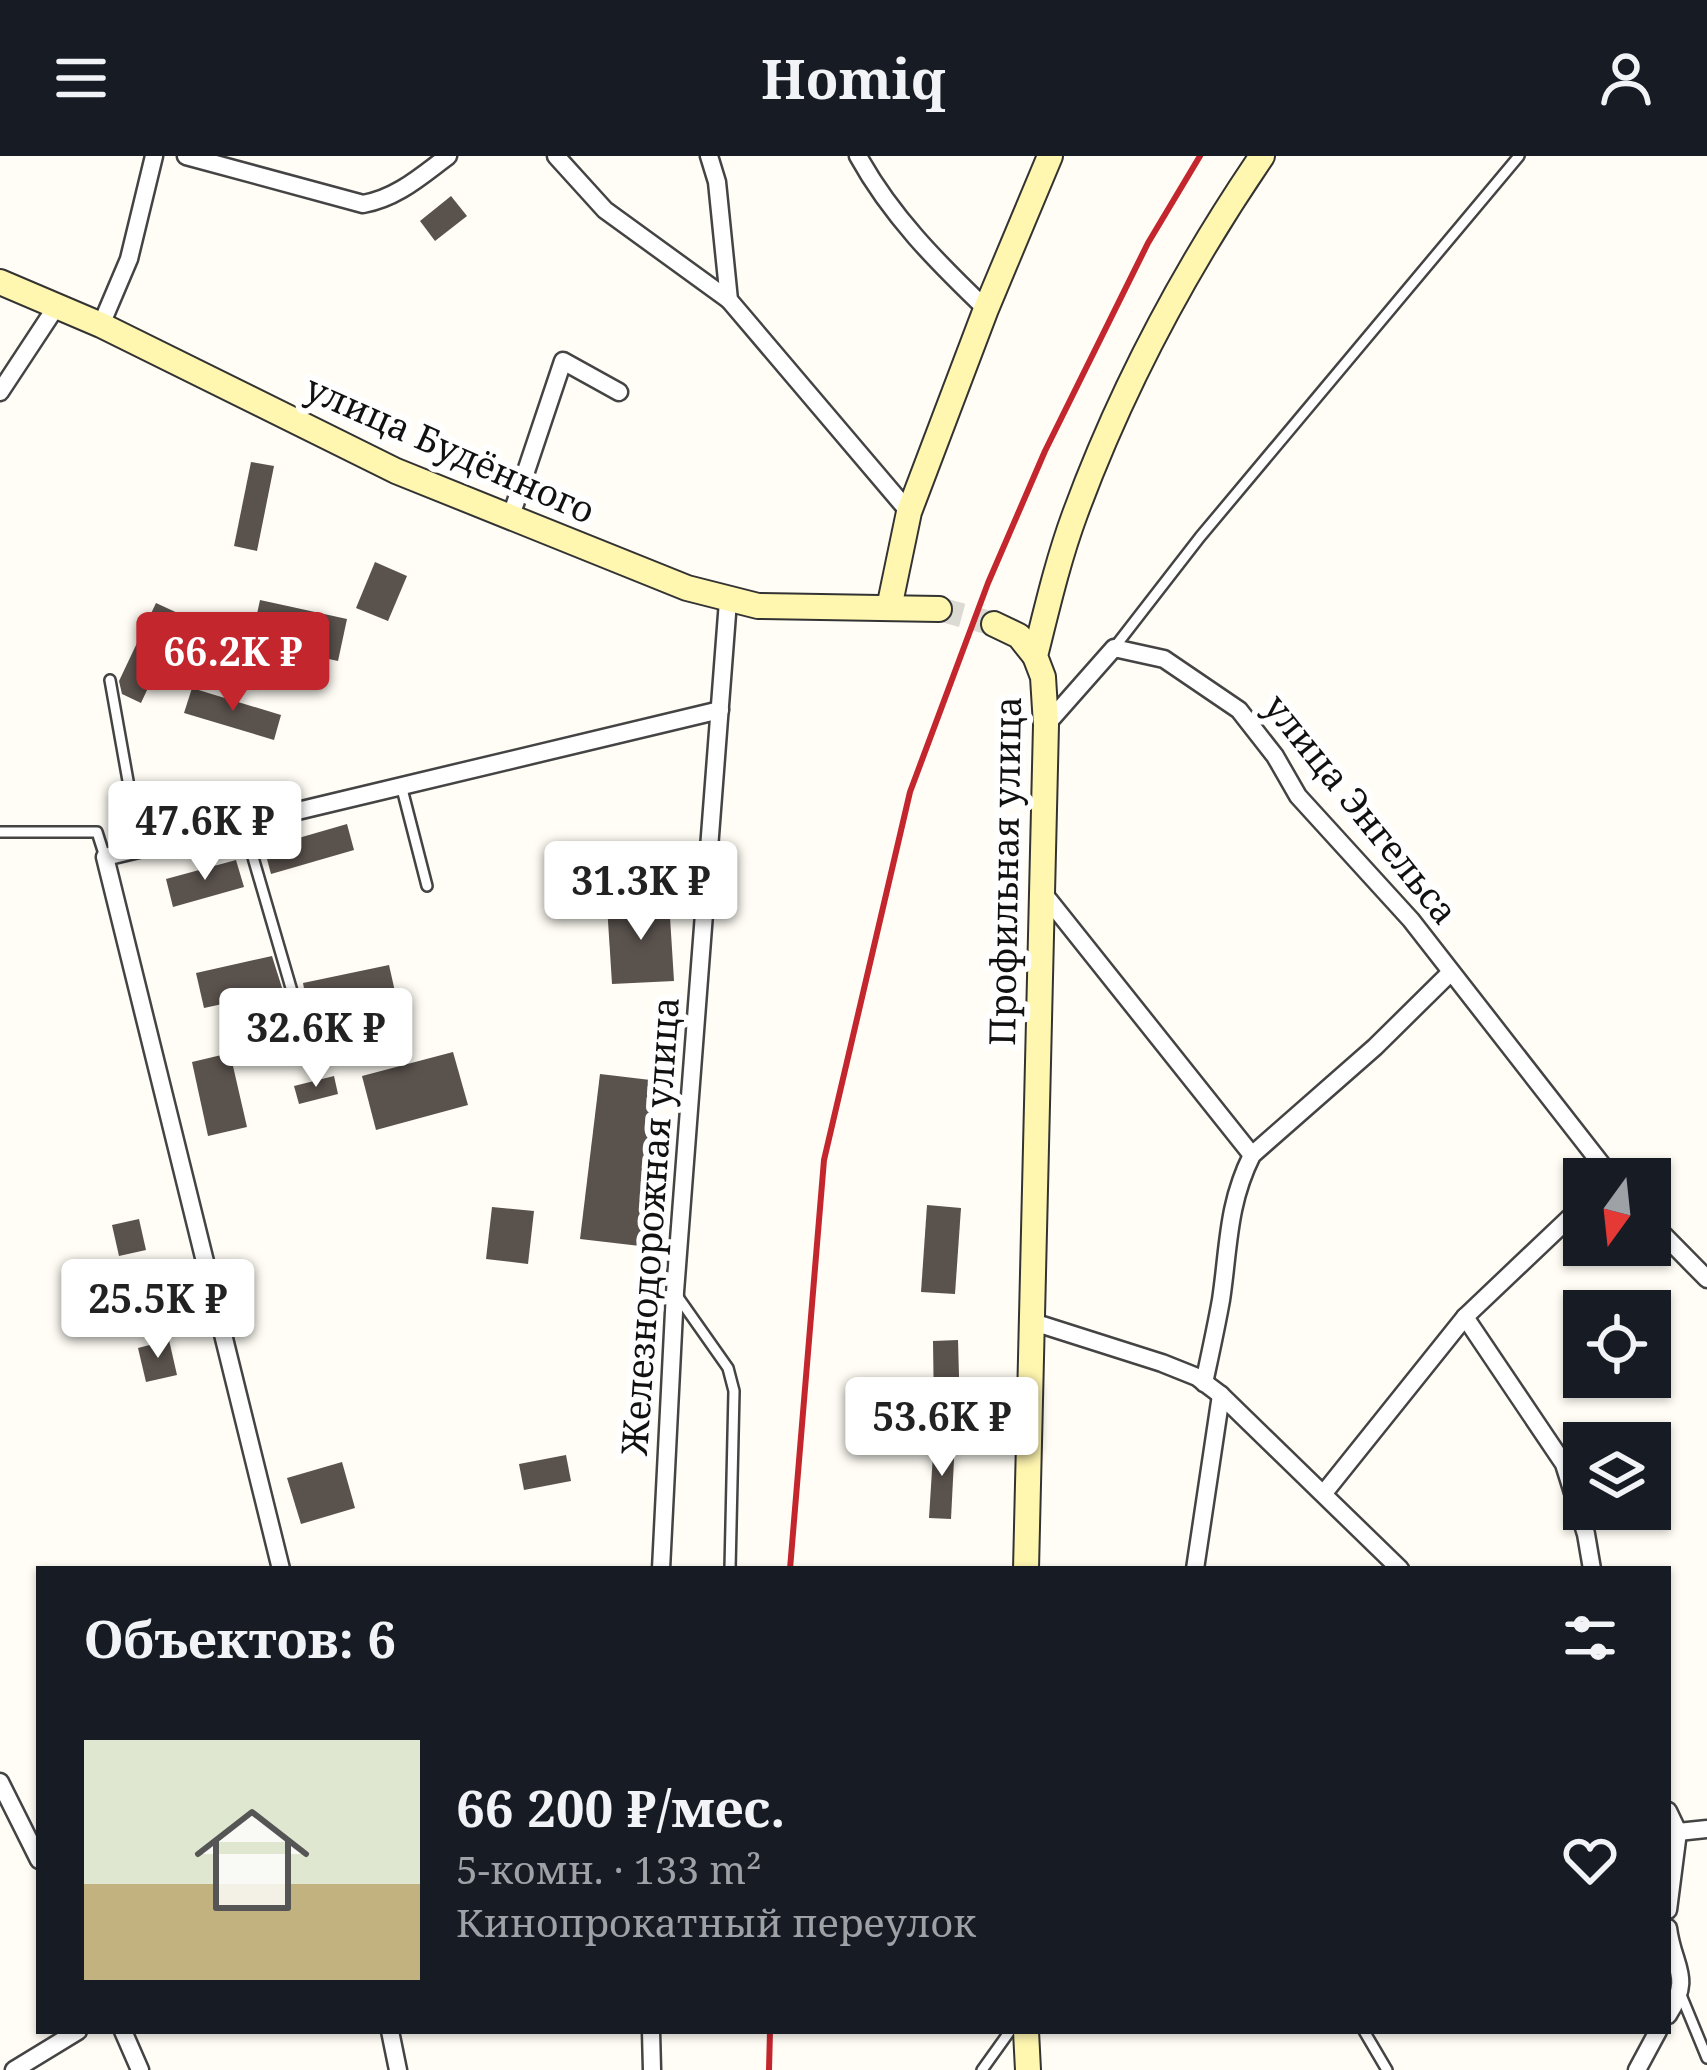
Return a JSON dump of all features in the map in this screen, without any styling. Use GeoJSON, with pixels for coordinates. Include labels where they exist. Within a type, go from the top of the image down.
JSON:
{"type":"FeatureCollection","features":[{"type":"Feature","properties":{"kind":"main road"},"geometry":{"type":"LineString","coordinates":[[889,608],[909,512],[986,309],[1051,156]]}},
{"type":"Feature","properties":{"kind":"main road","name":"Профильная улица"},"geometry":{"type":"LineString","coordinates":[[1026,1566],[1046,725],[1043,677],[1035,656],[1073,518],[1102,446],[1218,221],[1262,156]]}},
{"type":"Feature","properties":{"kind":"main road","name":"улица Будённого"},"geometry":{"type":"LineString","coordinates":[[0,282],[101,325],[396,471],[728,601],[784,608],[939,609]]}},
{"type":"Feature","properties":{"kind":"main road"},"geometry":{"type":"LineString","coordinates":[[994,624],[1019,636],[1035,656]]}},
{"type":"Feature","properties":{"kind":"main road"},"geometry":{"type":"LineString","coordinates":[[1026,2034],[1028,2070]]}},
{"type":"Feature","properties":{"kind":"street"},"geometry":{"type":"LineString","coordinates":[[101,325],[129,259],[154,156]]}},
{"type":"Feature","properties":{"kind":"street"},"geometry":{"type":"LineString","coordinates":[[186,156],[363,204],[402,190],[448,156]]}},
{"type":"Feature","properties":{"kind":"street"},"geometry":{"type":"LineString","coordinates":[[556,156],[605,210],[729,299],[909,512]]}},
{"type":"Feature","properties":{"kind":"street"},"geometry":{"type":"LineString","coordinates":[[709,156],[717,182],[729,299]]}},
{"type":"Feature","properties":{"kind":"street"},"geometry":{"type":"LineString","coordinates":[[858,156],[926,252],[986,309]]}},
{"type":"Feature","properties":{"kind":"street"},"geometry":{"type":"LineString","coordinates":[[0,392],[56,307]]}},
{"type":"Feature","properties":{"kind":"street"},"geometry":{"type":"LineString","coordinates":[[510,519],[563,361],[620,392]]}},
{"type":"Feature","properties":{"kind":"street","name":"Железнодорожная улица"},"geometry":{"type":"LineString","coordinates":[[661,1566],[675,1292],[728,601]]}},
{"type":"Feature","properties":{"kind":"street"},"geometry":{"type":"LineString","coordinates":[[1046,725],[1114,648]]}},
{"type":"Feature","properties":{"kind":"street","name":"улица Энгельса"},"geometry":{"type":"LineString","coordinates":[[1114,648],[1164,659],[1239,710],[1275,756],[1298,796],[1411,920],[1596,1158]]}},
{"type":"Feature","properties":{"kind":"street"},"geometry":{"type":"LineString","coordinates":[[280,1566],[105,856],[719,710]]}},
{"type":"Feature","properties":{"kind":"street"},"geometry":{"type":"LineString","coordinates":[[1044,895],[1252,1155]]}},
{"type":"Feature","properties":{"kind":"street","name":"улица Энгельса"},"geometry":{"type":"LineString","coordinates":[[1204,1383],[1221,1300],[1226,1231],[1252,1155],[1375,1047],[1451,972]]}},
{"type":"Feature","properties":{"kind":"street"},"geometry":{"type":"LineString","coordinates":[[1324,1493],[1465,1317],[1563,1224]]}},
{"type":"Feature","properties":{"kind":"street"},"geometry":{"type":"LineString","coordinates":[[1671,1242],[1707,1280]]}},
{"type":"Feature","properties":{"kind":"street"},"geometry":{"type":"LineString","coordinates":[[1465,1317],[1564,1464],[1591,1566]]}},
{"type":"Feature","properties":{"kind":"street"},"geometry":{"type":"LineString","coordinates":[[1030,1321],[1162,1363],[1222,1395],[1397,1566]]}},
{"type":"Feature","properties":{"kind":"street"},"geometry":{"type":"LineString","coordinates":[[1195,1566],[1222,1395]]}},
{"type":"Feature","properties":{"kind":"street"},"geometry":{"type":"LineString","coordinates":[[1,1786],[36,1854]]}},
{"type":"Feature","properties":{"kind":"street"},"geometry":{"type":"LineString","coordinates":[[1671,1817],[1678,1832],[1671,1887]]}},
{"type":"Feature","properties":{"kind":"street"},"geometry":{"type":"LineString","coordinates":[[1678,1832],[1707,1829]]}},
{"type":"Feature","properties":{"kind":"street"},"geometry":{"type":"LineString","coordinates":[[1671,1952],[1683,1972],[1681,1995],[1671,2010]]}},
{"type":"Feature","properties":{"kind":"street"},"geometry":{"type":"LineString","coordinates":[[14,2070],[73,2034]]}},
{"type":"Feature","properties":{"kind":"street"},"geometry":{"type":"LineString","coordinates":[[124,2034],[140,2070]]}},
{"type":"Feature","properties":{"kind":"street"},"geometry":{"type":"LineString","coordinates":[[391,2034],[398,2070]]}},
{"type":"Feature","properties":{"kind":"street"},"geometry":{"type":"LineString","coordinates":[[651,2034],[652,2070]]}},
{"type":"Feature","properties":{"kind":"street"},"geometry":{"type":"LineString","coordinates":[[1637,2070],[1656,2034]]}},
{"type":"Feature","properties":{"kind":"lane"},"geometry":{"type":"LineString","coordinates":[[1114,648],[1200,537],[1519,156]]}},
{"type":"Feature","properties":{"kind":"lane"},"geometry":{"type":"LineString","coordinates":[[110,680],[140,848]]}},
{"type":"Feature","properties":{"kind":"lane"},"geometry":{"type":"LineString","coordinates":[[401,785],[427,886]]}},
{"type":"Feature","properties":{"kind":"lane"},"geometry":{"type":"LineString","coordinates":[[243,823],[310,1053]]}},
{"type":"Feature","properties":{"kind":"lane"},"geometry":{"type":"LineString","coordinates":[[0,832],[98,832],[105,856]]}},
{"type":"Feature","properties":{"kind":"lane"},"geometry":{"type":"LineString","coordinates":[[675,1292],[728,1368],[734,1391],[730,1566]]}},
{"type":"Feature","properties":{"kind":"lane"},"geometry":{"type":"LineString","coordinates":[[1681,1995],[1707,2058]]}},
{"type":"Feature","properties":{"kind":"lane"},"geometry":{"type":"LineString","coordinates":[[982,2070],[1008,2034]]}},
{"type":"Feature","properties":{"kind":"lane"},"geometry":{"type":"LineString","coordinates":[[1366,2034],[1387,2070]]}},
{"type":"Feature","properties":{"kind":"building"},"geometry":{"type":"Polygon","coordinates":[[[451,196],[467,216],[435,241],[420,221],[451,196]]]}},
{"type":"Feature","properties":{"kind":"building"},"geometry":{"type":"Polygon","coordinates":[[[251,462],[274,466],[257,551],[234,546],[251,462]]]}},
{"type":"Feature","properties":{"kind":"building"},"geometry":{"type":"Polygon","coordinates":[[[375,562],[407,576],[388,621],[356,608],[375,562]]]}},
{"type":"Feature","properties":{"kind":"building"},"geometry":{"type":"Polygon","coordinates":[[[260,600],[347,619],[338,661],[251,642],[260,600]]]}},
{"type":"Feature","properties":{"kind":"building"},"geometry":{"type":"Polygon","coordinates":[[[156,603],[182,615],[141,703],[122,694],[119,681],[156,603]]]}},
{"type":"Feature","properties":{"kind":"building"},"geometry":{"type":"Polygon","coordinates":[[[192,688],[281,715],[274,740],[184,713],[192,688]]]}},
{"type":"Feature","properties":{"kind":"building"},"geometry":{"type":"Polygon","coordinates":[[[347,824],[354,850],[271,874],[264,848],[347,824]]]}},
{"type":"Feature","properties":{"kind":"building"},"geometry":{"type":"Polygon","coordinates":[[[236,860],[244,887],[173,907],[166,879],[236,860]]]}},
{"type":"Feature","properties":{"kind":"building"},"geometry":{"type":"Polygon","coordinates":[[[669,901],[674,981],[612,984],[607,905],[669,901]]]}},
{"type":"Feature","properties":{"kind":"building"},"geometry":{"type":"Polygon","coordinates":[[[272,956],[283,991],[204,1008],[196,973],[272,956]]]}},
{"type":"Feature","properties":{"kind":"building"},"geometry":{"type":"Polygon","coordinates":[[[389,965],[396,996],[309,1015],[303,983],[389,965]]]}},
{"type":"Feature","properties":{"kind":"building"},"geometry":{"type":"Polygon","coordinates":[[[453,1052],[468,1105],[376,1130],[362,1076],[453,1052]]]}},
{"type":"Feature","properties":{"kind":"building"},"geometry":{"type":"Polygon","coordinates":[[[230,1053],[247,1127],[208,1136],[192,1062],[230,1053]]]}},
{"type":"Feature","properties":{"kind":"building"},"geometry":{"type":"Polygon","coordinates":[[[600,1074],[659,1081],[640,1246],[580,1239],[600,1074]]]}},
{"type":"Feature","properties":{"kind":"building"},"geometry":{"type":"Polygon","coordinates":[[[334,1076],[338,1094],[299,1104],[294,1086],[334,1076]]]}},
{"type":"Feature","properties":{"kind":"building"},"geometry":{"type":"Polygon","coordinates":[[[927,1205],[961,1208],[955,1294],[921,1292],[927,1205]]]}},
{"type":"Feature","properties":{"kind":"building"},"geometry":{"type":"Polygon","coordinates":[[[492,1207],[534,1211],[528,1264],[486,1259],[492,1207]]]}},
{"type":"Feature","properties":{"kind":"building"},"geometry":{"type":"Polygon","coordinates":[[[139,1219],[146,1250],[119,1256],[112,1225],[139,1219]]]}},
{"type":"Feature","properties":{"kind":"building"},"geometry":{"type":"Polygon","coordinates":[[[169,1340],[177,1375],[146,1382],[138,1348],[169,1340]]]}},
{"type":"Feature","properties":{"kind":"building"},"geometry":{"type":"Polygon","coordinates":[[[958,1340],[960,1412],[934,1412],[933,1341],[958,1340]]]}},
{"type":"Feature","properties":{"kind":"building"},"geometry":{"type":"Polygon","coordinates":[[[934,1438],[955,1440],[951,1519],[929,1518],[934,1438]]]}},
{"type":"Feature","properties":{"kind":"building"},"geometry":{"type":"Polygon","coordinates":[[[566,1455],[571,1481],[524,1490],[519,1464],[566,1455]]]}},
{"type":"Feature","properties":{"kind":"building"},"geometry":{"type":"Polygon","coordinates":[[[342,1462],[355,1508],[301,1524],[287,1478],[342,1462]]]}},
{"type":"Feature","properties":{"kind":"tunnel"},"geometry":{"type":"LineString","coordinates":[[939,609],[994,624]]}},
{"type":"Feature","properties":{"kind":"railway"},"geometry":{"type":"LineString","coordinates":[[790,1566],[824,1160],[910,792],[988,583],[1045,451],[1148,243],[1200,156]]}},
{"type":"Feature","properties":{"kind":"railway"},"geometry":{"type":"LineString","coordinates":[[769,2070],[770,2034]]}}]}
